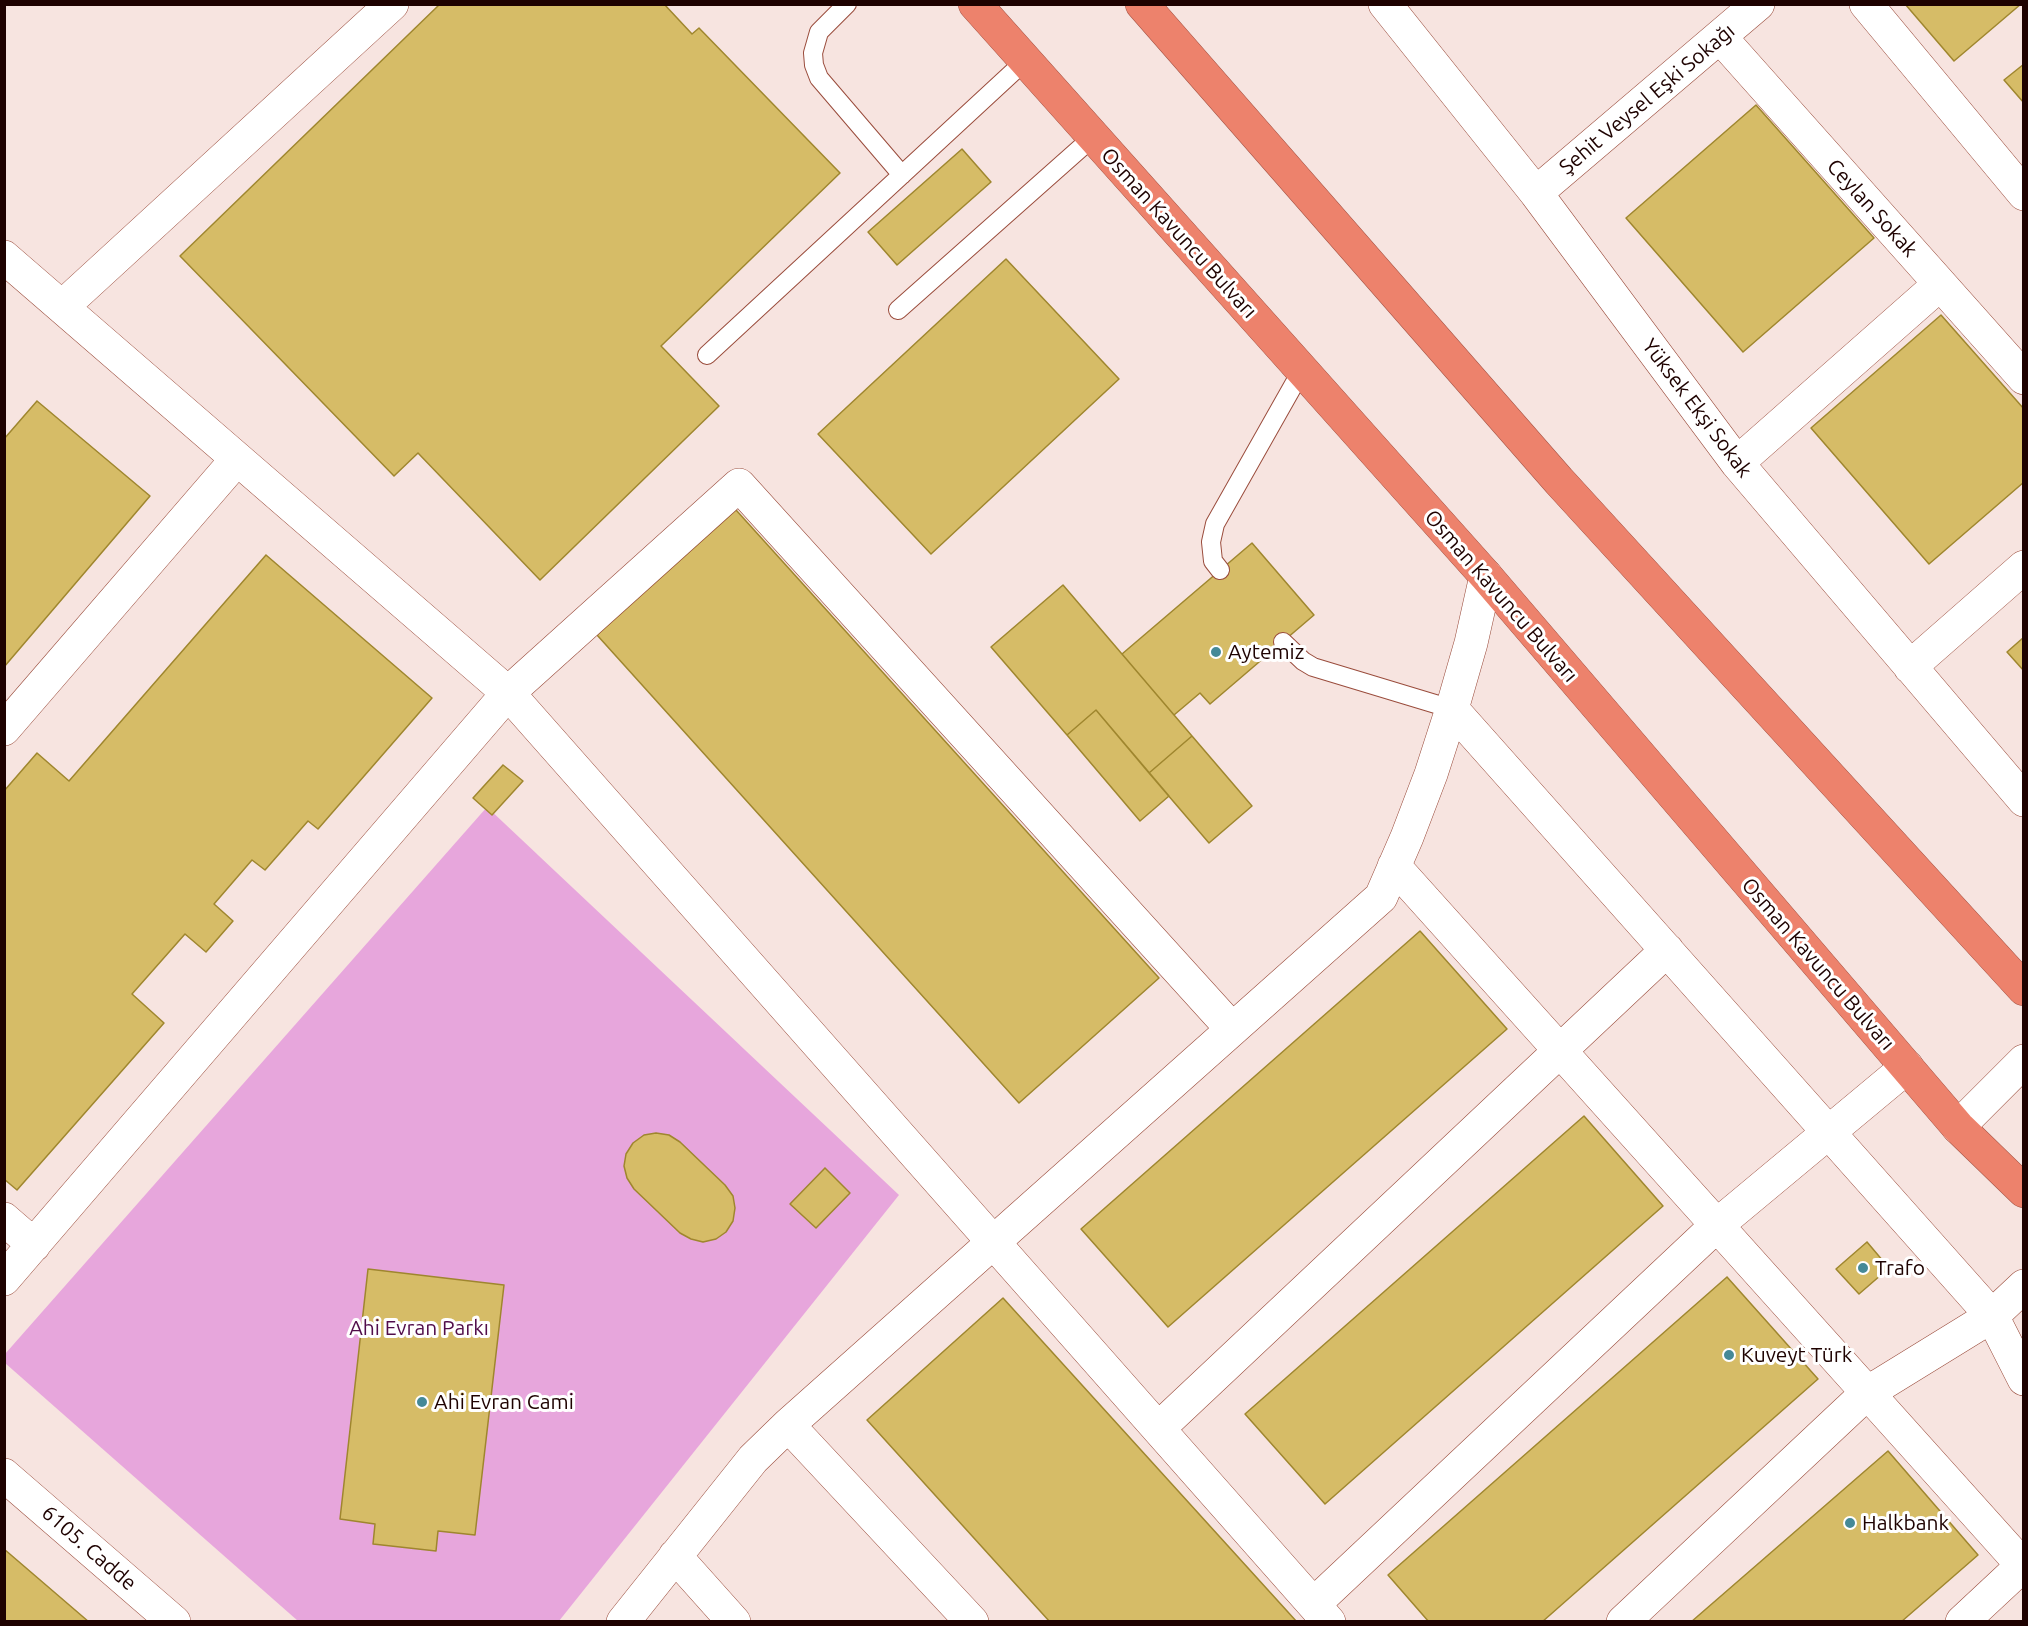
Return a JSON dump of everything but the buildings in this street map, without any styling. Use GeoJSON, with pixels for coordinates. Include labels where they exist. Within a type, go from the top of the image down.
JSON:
{"type":"FeatureCollection","features":[{"type":"Feature","properties":{"kind":"highway","name":"Osman Kavuncu Bulvarı"},"geometry":{"type":"LineString","coordinates":[[975,4],[1486,576],[1958,1127],[2024,1191]]}},
{"type":"Feature","properties":{"kind":"highway"},"geometry":{"type":"LineString","coordinates":[[1142,4],[1559,482],[2024,989]]}},
{"type":"Feature","properties":{"kind":"street"},"geometry":{"type":"LineString","coordinates":[[62,307],[392,4]]}},
{"type":"Feature","properties":{"kind":"street","name":"Yüksek Ekşi Sokak"},"geometry":{"type":"LineString","coordinates":[[1385,4],[1536,193],[1737,463],[2024,800]]}},
{"type":"Feature","properties":{"kind":"street","name":"Şehit Veysel Eşki Sokağı"},"geometry":{"type":"LineString","coordinates":[[1536,193],[1721,38],[1758,4]]}},
{"type":"Feature","properties":{"kind":"street"},"geometry":{"type":"LineString","coordinates":[[1866,4],[2024,194]]}},
{"type":"Feature","properties":{"kind":"street","name":"Ceylan Sokak"},"geometry":{"type":"LineString","coordinates":[[1721,38],[2024,378]]}},
{"type":"Feature","properties":{"kind":"street"},"geometry":{"type":"LineString","coordinates":[[4,257],[508,693],[1322,1613],[1716,1226],[1906,1067]]}},
{"type":"Feature","properties":{"kind":"street"},"geometry":{"type":"LineString","coordinates":[[1737,463],[1940,284]]}},
{"type":"Feature","properties":{"kind":"street"},"geometry":{"type":"LineString","coordinates":[[4,729],[237,459]]}},
{"type":"Feature","properties":{"kind":"street"},"geometry":{"type":"LineString","coordinates":[[4,1279],[508,693],[739,485],[1232,1029]]}},
{"type":"Feature","properties":{"kind":"street"},"geometry":{"type":"LineString","coordinates":[[1910,667],[2024,567]]}},
{"type":"Feature","properties":{"kind":"street"},"geometry":{"type":"LineString","coordinates":[[622,1622],[753,1459],[788,1425],[1381,897],[1431,774],[1471,643],[1486,576]]}},
{"type":"Feature","properties":{"kind":"street"},"geometry":{"type":"LineString","coordinates":[[1452,709],[1992,1316],[2024,1378]]}},
{"type":"Feature","properties":{"kind":"street"},"geometry":{"type":"LineString","coordinates":[[1394,866],[2023,1566],[1962,1622]]}},
{"type":"Feature","properties":{"kind":"street"},"geometry":{"type":"LineString","coordinates":[[1159,1428],[1667,950]]}},
{"type":"Feature","properties":{"kind":"street"},"geometry":{"type":"LineString","coordinates":[[1958,1127],[2024,1060]]}},
{"type":"Feature","properties":{"kind":"street"},"geometry":{"type":"LineString","coordinates":[[4,1219],[34,1245]]}},
{"type":"Feature","properties":{"kind":"street"},"geometry":{"type":"LineString","coordinates":[[1623,1622],[1867,1393],[1992,1316],[2024,1286]]}},
{"type":"Feature","properties":{"kind":"street"},"geometry":{"type":"LineString","coordinates":[[788,1425],[972,1622]]}},
{"type":"Feature","properties":{"kind":"street","name":"6105. Cadde"},"geometry":{"type":"LineString","coordinates":[[4,1476],[174,1622]]}},
{"type":"Feature","properties":{"kind":"street"},"geometry":{"type":"LineString","coordinates":[[675,1556],[734,1622]]}},
{"type":"Feature","properties":{"kind":"lane"},"geometry":{"type":"LineString","coordinates":[[847,4],[819,32],[813,53],[814,65],[819,78],[902,175]]}},
{"type":"Feature","properties":{"kind":"lane"},"geometry":{"type":"LineString","coordinates":[[706,355],[1025,61]]}},
{"type":"Feature","properties":{"kind":"lane"},"geometry":{"type":"LineString","coordinates":[[898,310],[1093,137]]}},
{"type":"Feature","properties":{"kind":"lane"},"geometry":{"type":"LineString","coordinates":[[1220,570],[1213,561],[1211,542],[1215,524],[1302,370]]}},
{"type":"Feature","properties":{"kind":"lane"},"geometry":{"type":"LineString","coordinates":[[1282,642],[1303,662],[1324,672],[1452,709]]}},
{"type":"Feature","properties":{"kind":"green space","name":"Ahi Evran Parkı"},"geometry":{"type":"Polygon","coordinates":[[[487,807],[899,1195],[559,1621],[298,1621],[5,1363],[5,1354],[487,807]]]}},
{"type":"Feature","properties":{"kind":"place","name":"Aytemiz"},"geometry":{"type":"Point","coordinates":[1216,652]}},
{"type":"Feature","properties":{"kind":"place","name":"Trafo"},"geometry":{"type":"Point","coordinates":[1863,1268]}},
{"type":"Feature","properties":{"kind":"place","name":"Kuveyt Türk"},"geometry":{"type":"Point","coordinates":[1729,1355]}},
{"type":"Feature","properties":{"kind":"place","name":"Ahi Evran Cami"},"geometry":{"type":"Point","coordinates":[422,1402]}},
{"type":"Feature","properties":{"kind":"place","name":"Halkbank"},"geometry":{"type":"Point","coordinates":[1850,1523]}}]}
